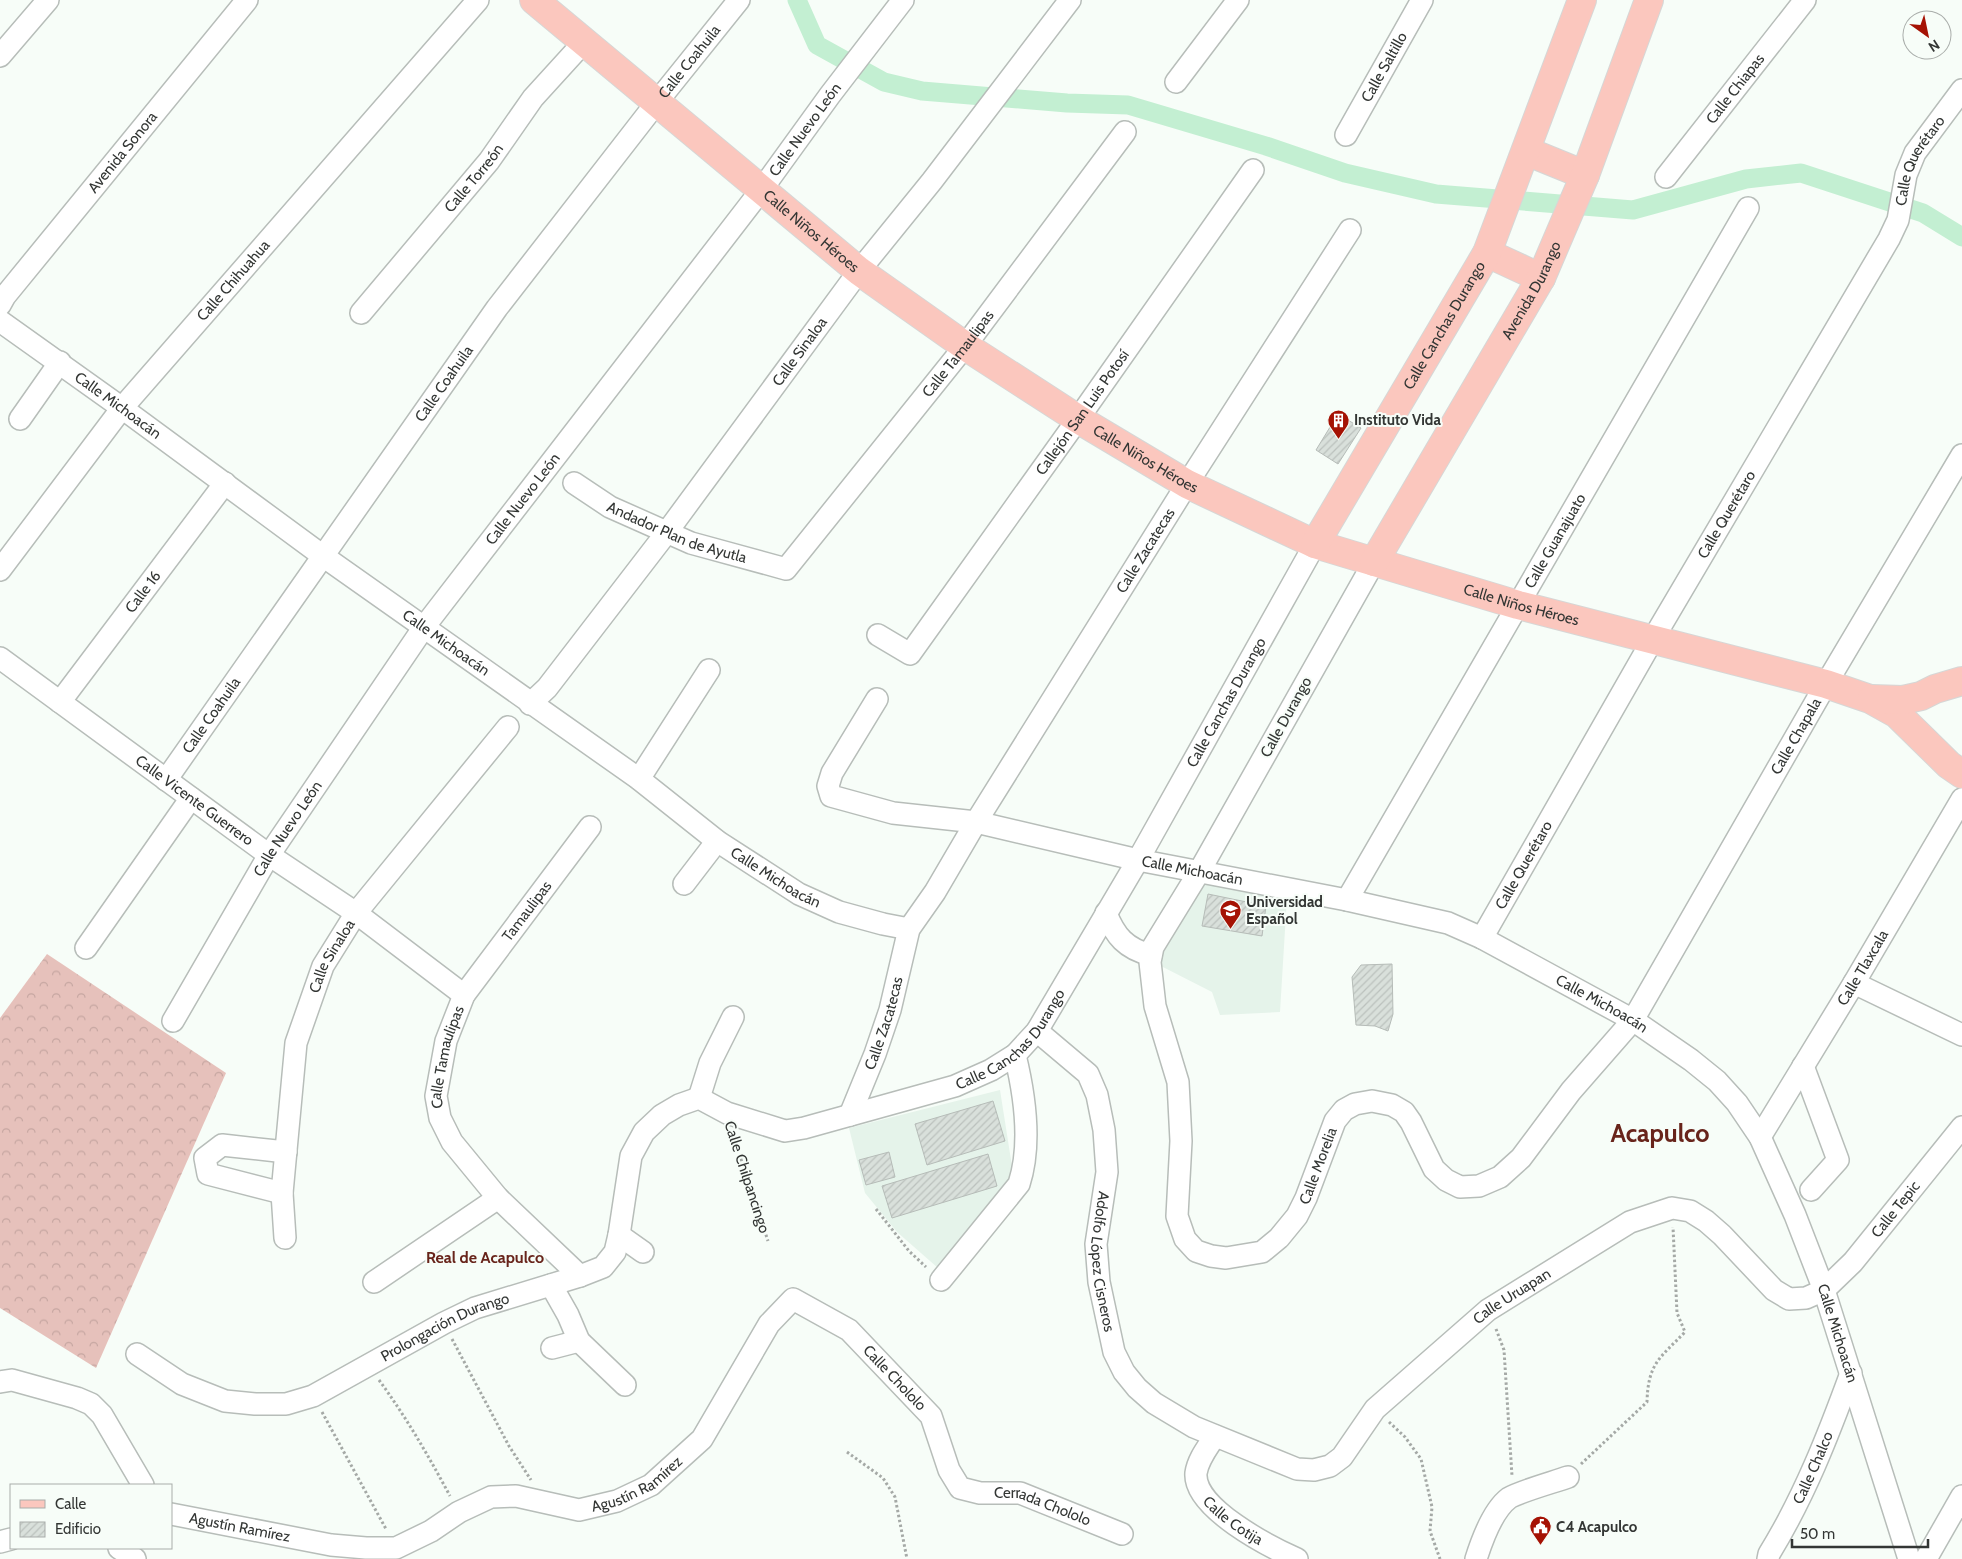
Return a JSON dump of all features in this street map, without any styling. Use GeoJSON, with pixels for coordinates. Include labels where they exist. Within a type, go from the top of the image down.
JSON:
{"type":"FeatureCollection","features":[{"type":"Feature","properties":{"kind":"main road","name":"Calle Niños Héroes"},"geometry":{"type":"LineString","coordinates":[[534,0],[860,271],[965,346],[1078,419],[1188,484],[1315,544],[1518,605],[1826,684],[1870,699],[1897,714],[1949,765],[1962,774]]}},
{"type":"Feature","properties":{"kind":"main road","name":"Calle Canchas Durango"},"geometry":{"type":"LineString","coordinates":[[1315,544],[1491,245],[1582,0]]}},
{"type":"Feature","properties":{"kind":"main road","name":"Avenida Durango"},"geometry":{"type":"LineString","coordinates":[[1374,562],[1546,267],[1585,175],[1649,0]]}},
{"type":"Feature","properties":{"kind":"main road"},"geometry":{"type":"LineString","coordinates":[[1526,151],[1585,175]]}},
{"type":"Feature","properties":{"kind":"main road"},"geometry":{"type":"LineString","coordinates":[[1491,245],[1546,267]]}},
{"type":"Feature","properties":{"kind":"main road","name":"Calle Niños Héroes"},"geometry":{"type":"LineString","coordinates":[[1870,699],[1903,700],[1921,696],[1935,689],[1962,681]]}},
{"type":"Feature","properties":{"kind":"main road"},"geometry":{"type":"LineString","coordinates":[[1912,727],[1921,696]]}},
{"type":"Feature","properties":{"kind":"street"},"geometry":{"type":"LineString","coordinates":[[0,56],[48,0]]}},
{"type":"Feature","properties":{"kind":"street","name":"Avenida Sonora"},"geometry":{"type":"LineString","coordinates":[[0,305],[5,296],[247,0]]}},
{"type":"Feature","properties":{"kind":"street","name":"Calle Chihuahua"},"geometry":{"type":"LineString","coordinates":[[0,570],[122,408],[478,0]]}},
{"type":"Feature","properties":{"kind":"street","name":"Calle Coahuila"},"geometry":{"type":"LineString","coordinates":[[166,780],[497,308],[739,0]]}},
{"type":"Feature","properties":{"kind":"street","name":"Calle Nuevo León"},"geometry":{"type":"LineString","coordinates":[[173,1021],[269,855],[424,627],[762,189],[830,95],[903,0]]}},
{"type":"Feature","properties":{"kind":"street","name":"Calle Sinaloa"},"geometry":{"type":"LineString","coordinates":[[530,704],[548,688],[668,532],[860,271],[932,181],[1070,0]]}},
{"type":"Feature","properties":{"kind":"street"},"geometry":{"type":"LineString","coordinates":[[1176,82],[1238,0]]}},
{"type":"Feature","properties":{"kind":"street","name":"Calle Saltillo"},"geometry":{"type":"LineString","coordinates":[[1346,135],[1422,0]]}},
{"type":"Feature","properties":{"kind":"street","name":"Calle Chiapas"},"geometry":{"type":"LineString","coordinates":[[1666,177],[1805,0]]}},
{"type":"Feature","properties":{"kind":"street","name":"Calle Torreón"},"geometry":{"type":"LineString","coordinates":[[361,313],[489,161],[532,98],[584,42]]}},
{"type":"Feature","properties":{"kind":"street","name":"Calle Querétaro"},"geometry":{"type":"LineString","coordinates":[[1482,938],[1653,639],[1889,239],[1898,220],[1906,175],[1914,153],[1962,90]]}},
{"type":"Feature","properties":{"kind":"street","name":"Calle Tamaulipas"},"geometry":{"type":"LineString","coordinates":[[786,569],[965,346],[1125,132]]}},
{"type":"Feature","properties":{"kind":"street","name":"Callejón San Luis Potosí"},"geometry":{"type":"LineString","coordinates":[[878,635],[910,654],[1253,170]]}},
{"type":"Feature","properties":{"kind":"street","name":"Calle Guanajuato"},"geometry":{"type":"LineString","coordinates":[[1347,900],[1748,208]]}},
{"type":"Feature","properties":{"kind":"street","name":"Calle Zacatecas"},"geometry":{"type":"LineString","coordinates":[[850,1115],[875,1054],[890,1010],[909,929],[935,892],[976,822],[1350,230]]}},
{"type":"Feature","properties":{"kind":"street","name":"Calle Michoacán"},"geometry":{"type":"LineString","coordinates":[[0,321],[60,362],[323,556],[530,704],[639,779],[717,840],[800,894],[839,912],[909,929]]}},
{"type":"Feature","properties":{"kind":"street"},"geometry":{"type":"LineString","coordinates":[[20,419],[60,362]]}},
{"type":"Feature","properties":{"kind":"street","name":"Calle Chapala"},"geometry":{"type":"LineString","coordinates":[[1632,1020],[1826,684],[1962,455]]}},
{"type":"Feature","properties":{"kind":"street","name":"Calle 16"},"geometry":{"type":"LineString","coordinates":[[60,702],[225,483]]}},
{"type":"Feature","properties":{"kind":"street","name":"Andador Plan de Ayutla"},"geometry":{"type":"LineString","coordinates":[[574,483],[610,507],[691,543],[786,569]]}},
{"type":"Feature","properties":{"kind":"street","name":"Calle Canchas Durango"},"geometry":{"type":"LineString","coordinates":[[699,1098],[727,1113],[785,1131],[955,1086],[992,1070],[1015,1055],[1037,1031],[1138,860],[1315,544]]}},
{"type":"Feature","properties":{"kind":"street","name":"Calle Durango"},"geometry":{"type":"LineString","coordinates":[[1150,958],[1153,947],[1199,872],[1374,562]]}},
{"type":"Feature","properties":{"kind":"street","name":"Calle Vicente Guerrero"},"geometry":{"type":"LineString","coordinates":[[0,658],[269,855],[356,913],[464,995]]}},
{"type":"Feature","properties":{"kind":"street"},"geometry":{"type":"LineString","coordinates":[[639,779],[709,670]]}},
{"type":"Feature","properties":{"kind":"street","name":"Calle Michoacán"},"geometry":{"type":"LineString","coordinates":[[878,699],[832,773],[828,786],[831,796],[893,813],[976,822],[1138,860],[1347,900],[1448,923],[1482,938],[1632,1020],[1691,1060],[1717,1081],[1737,1103],[1760,1137],[1795,1215],[1824,1290],[1909,1559]]}},
{"type":"Feature","properties":{"kind":"street","name":"Calle Sinaloa"},"geometry":{"type":"LineString","coordinates":[[285,1238],[282,1193],[296,1043],[323,966],[356,913],[508,727]]}},
{"type":"Feature","properties":{"kind":"street"},"geometry":{"type":"LineString","coordinates":[[86,948],[191,798]]}},
{"type":"Feature","properties":{"kind":"street","name":"Calle Tlaxcala"},"geometry":{"type":"LineString","coordinates":[[1760,1137],[1854,983],[1962,799]]}},
{"type":"Feature","properties":{"kind":"street","name":"Tamaulipas"},"geometry":{"type":"LineString","coordinates":[[464,995],[590,827]]}},
{"type":"Feature","properties":{"kind":"street"},"geometry":{"type":"LineString","coordinates":[[684,884],[717,840]]}},
{"type":"Feature","properties":{"kind":"street"},"geometry":{"type":"LineString","coordinates":[[1106,913],[1112,929],[1122,940],[1137,952],[1150,958]]}},
{"type":"Feature","properties":{"kind":"street","name":"Calle Morelia"},"geometry":{"type":"LineString","coordinates":[[1150,958],[1155,1006],[1178,1082],[1181,1141],[1177,1216],[1185,1239],[1196,1251],[1226,1258],[1262,1252],[1279,1238],[1297,1216],[1306,1198],[1336,1121],[1344,1110],[1355,1104],[1372,1101],[1392,1105],[1404,1112],[1411,1122],[1434,1169],[1446,1180],[1460,1187],[1479,1186],[1500,1177],[1520,1158],[1571,1091],[1632,1020]]}},
{"type":"Feature","properties":{"kind":"street"},"geometry":{"type":"LineString","coordinates":[[1854,983],[1962,1034]]}},
{"type":"Feature","properties":{"kind":"street","name":"Calle Tamaulipas"},"geometry":{"type":"LineString","coordinates":[[464,995],[446,1041],[436,1096],[440,1118],[452,1142],[498,1198],[580,1276]]}},
{"type":"Feature","properties":{"kind":"street"},"geometry":{"type":"LineString","coordinates":[[699,1098],[710,1063],[733,1017]]}},
{"type":"Feature","properties":{"kind":"street","name":"Adolfo López Cisneros"},"geometry":{"type":"LineString","coordinates":[[1037,1031],[1088,1074],[1097,1095],[1104,1130],[1107,1172],[1096,1244],[1099,1282],[1114,1352],[1124,1372],[1137,1388],[1154,1403],[1194,1427],[1215,1436]]}},
{"type":"Feature","properties":{"kind":"street"},"geometry":{"type":"LineString","coordinates":[[941,1280],[1019,1184],[1025,1166],[1025,1112],[1021,1079],[1015,1055]]}},
{"type":"Feature","properties":{"kind":"street"},"geometry":{"type":"LineString","coordinates":[[1803,1066],[1838,1160],[1811,1190]]}},
{"type":"Feature","properties":{"kind":"street","name":"Prolongación Durango"},"geometry":{"type":"LineString","coordinates":[[137,1354],[182,1384],[224,1401],[286,1404],[313,1396],[444,1323],[475,1308],[580,1276],[603,1267],[615,1252],[631,1156],[644,1132],[662,1115],[678,1105],[699,1098]]}},
{"type":"Feature","properties":{"kind":"street","name":"Calle Tepic"},"geometry":{"type":"LineString","coordinates":[[1824,1290],[1853,1262],[1962,1127]]}},
{"type":"Feature","properties":{"kind":"street"},"geometry":{"type":"LineString","coordinates":[[282,1193],[208,1174],[206,1158],[222,1145],[286,1152]]}},
{"type":"Feature","properties":{"kind":"street"},"geometry":{"type":"LineString","coordinates":[[374,1282],[498,1198]]}},
{"type":"Feature","properties":{"kind":"street"},"geometry":{"type":"LineString","coordinates":[[1672,1208],[1690,1211],[1706,1221],[1774,1290],[1789,1299],[1806,1298],[1824,1290]]}},
{"type":"Feature","properties":{"kind":"street","name":"Calle Uruapan"},"geometry":{"type":"LineString","coordinates":[[1215,1436],[1297,1469],[1314,1470],[1330,1466],[1342,1456],[1375,1409],[1488,1310],[1630,1222],[1672,1208]]}},
{"type":"Feature","properties":{"kind":"street"},"geometry":{"type":"LineString","coordinates":[[619,1235],[643,1252]]}},
{"type":"Feature","properties":{"kind":"street"},"geometry":{"type":"LineString","coordinates":[[551,1285],[580,1341],[625,1385]]}},
{"type":"Feature","properties":{"kind":"street","name":"Calle Chololo"},"geometry":{"type":"LineString","coordinates":[[793,1298],[849,1330],[931,1416],[949,1470],[960,1488]]}},
{"type":"Feature","properties":{"kind":"street","name":"Agustín Ramírez"},"geometry":{"type":"LineString","coordinates":[[172,1514],[331,1545],[396,1548],[431,1532],[459,1512],[491,1498],[516,1496],[579,1510],[617,1501],[651,1485],[702,1439],[769,1324],[793,1298]]}},
{"type":"Feature","properties":{"kind":"street"},"geometry":{"type":"LineString","coordinates":[[552,1348],[580,1341]]}},
{"type":"Feature","properties":{"kind":"street","name":"Calle Chalco"},"geometry":{"type":"LineString","coordinates":[[1768,1559],[1809,1480],[1830,1432],[1851,1373]]}},
{"type":"Feature","properties":{"kind":"street"},"geometry":{"type":"LineString","coordinates":[[0,1382],[12,1380],[77,1398],[91,1404],[102,1415],[142,1484]]}},
{"type":"Feature","properties":{"kind":"street","name":"Calle Cotija"},"geometry":{"type":"LineString","coordinates":[[1215,1436],[1200,1459],[1196,1474],[1200,1490],[1213,1506],[1244,1530],[1270,1547],[1297,1559]]}},
{"type":"Feature","properties":{"kind":"street"},"geometry":{"type":"LineString","coordinates":[[1476,1559],[1482,1538],[1495,1515],[1509,1498],[1568,1477]]}},
{"type":"Feature","properties":{"kind":"street","name":"Cerrada Chololo"},"geometry":{"type":"LineString","coordinates":[[960,1488],[980,1493],[1020,1493],[1122,1534]]}},
{"type":"Feature","properties":{"kind":"street"},"geometry":{"type":"LineString","coordinates":[[1926,1559],[1962,1496]]}},
{"type":"Feature","properties":{"kind":"street"},"geometry":{"type":"LineString","coordinates":[[120,1549],[135,1559]]}},
{"type":"Feature","properties":{"kind":"path","name":"Calle Chilpancingo"},"geometry":{"type":"LineString","coordinates":[[727,1113],[768,1241]]}},
{"type":"Feature","properties":{"kind":"path"},"geometry":{"type":"LineString","coordinates":[[1568,1477],[1647,1402],[1648,1382],[1655,1363],[1685,1332],[1677,1312],[1672,1208]]}},
{"type":"Feature","properties":{"kind":"path"},"geometry":{"type":"LineString","coordinates":[[876,1209],[909,1251],[941,1280]]}},
{"type":"Feature","properties":{"kind":"path"},"geometry":{"type":"LineString","coordinates":[[1488,1310],[1504,1350],[1505,1386],[1512,1458],[1509,1498]]}},
{"type":"Feature","properties":{"kind":"path"},"geometry":{"type":"LineString","coordinates":[[444,1323],[510,1446],[545,1501]]}},
{"type":"Feature","properties":{"kind":"path"},"geometry":{"type":"LineString","coordinates":[[367,1365],[402,1412],[422,1443],[459,1512]]}},
{"type":"Feature","properties":{"kind":"path"},"geometry":{"type":"LineString","coordinates":[[313,1396],[396,1548]]}},
{"type":"Feature","properties":{"kind":"path"},"geometry":{"type":"LineString","coordinates":[[1375,1409],[1405,1437],[1421,1459],[1432,1507],[1430,1532],[1440,1559]]}},
{"type":"Feature","properties":{"kind":"path"},"geometry":{"type":"LineString","coordinates":[[848,1452],[883,1478],[895,1497],[907,1559]]}},
{"type":"Feature","properties":{"kind":"shaded area","name":"Universidad Español"},"geometry":{"type":"Polygon","coordinates":[[[1204,881],[1287,897],[1280,1012],[1220,1015],[1212,992],[1155,963],[1204,881]]]}},
{"type":"Feature","properties":{"kind":"shaded area"},"geometry":{"type":"Polygon","coordinates":[[[1000,1090],[1014,1179],[938,1268],[897,1232],[865,1193],[849,1128],[1000,1090]]]}},
{"type":"Feature","properties":{"kind":"green space"},"geometry":{"type":"Polygon","coordinates":[[[47,954],[226,1073],[96,1368],[0,1308],[0,1018],[47,954]]]}},
{"type":"Feature","properties":{"kind":"building","name":"Instituto Vida"},"geometry":{"type":"Polygon","coordinates":[[[1338,414],[1361,428],[1338,464],[1316,450],[1338,414]]]}},
{"type":"Feature","properties":{"kind":"building"},"geometry":{"type":"Polygon","coordinates":[[[1208,894],[1266,906],[1262,936],[1202,926],[1208,894]]]}},
{"type":"Feature","properties":{"kind":"building"},"geometry":{"type":"Polygon","coordinates":[[[1392,964],[1393,1014],[1388,1031],[1375,1026],[1356,1025],[1352,977],[1361,965],[1392,964]]]}},
{"type":"Feature","properties":{"kind":"building"},"geometry":{"type":"Polygon","coordinates":[[[993,1101],[1005,1141],[927,1165],[915,1124],[993,1101]]]}},
{"type":"Feature","properties":{"kind":"building"},"geometry":{"type":"Polygon","coordinates":[[[889,1152],[895,1177],[866,1185],[859,1160],[889,1152]]]}},
{"type":"Feature","properties":{"kind":"building"},"geometry":{"type":"Polygon","coordinates":[[[988,1154],[997,1186],[892,1218],[882,1186],[988,1154]]]}},
{"type":"Feature","properties":{"kind":"waterway"},"geometry":{"type":"LineString","coordinates":[[797,0],[817,45],[884,82],[922,91],[1067,103],[1128,105],[1266,146],[1345,173],[1436,194],[1633,210],[1746,179],[1801,173],[1923,213],[1962,237]]}},
{"type":"Feature","properties":{"kind":"place","name":"Instituto Vida"},"geometry":{"type":"Point","coordinates":[1338,439]}},
{"type":"Feature","properties":{"kind":"place","name":"Universidad Español"},"geometry":{"type":"Point","coordinates":[1230,930]}},
{"type":"Feature","properties":{"kind":"place","name":"C4 Acapulco"},"geometry":{"type":"Point","coordinates":[1540,1546]}},
{"type":"Feature","properties":{"kind":"district","name":"Acapulco"},"geometry":{"type":"Point","coordinates":[1660,1133]}},
{"type":"Feature","properties":{"kind":"district","name":"Real de Acapulco"},"geometry":{"type":"Point","coordinates":[485,1257]}}]}
